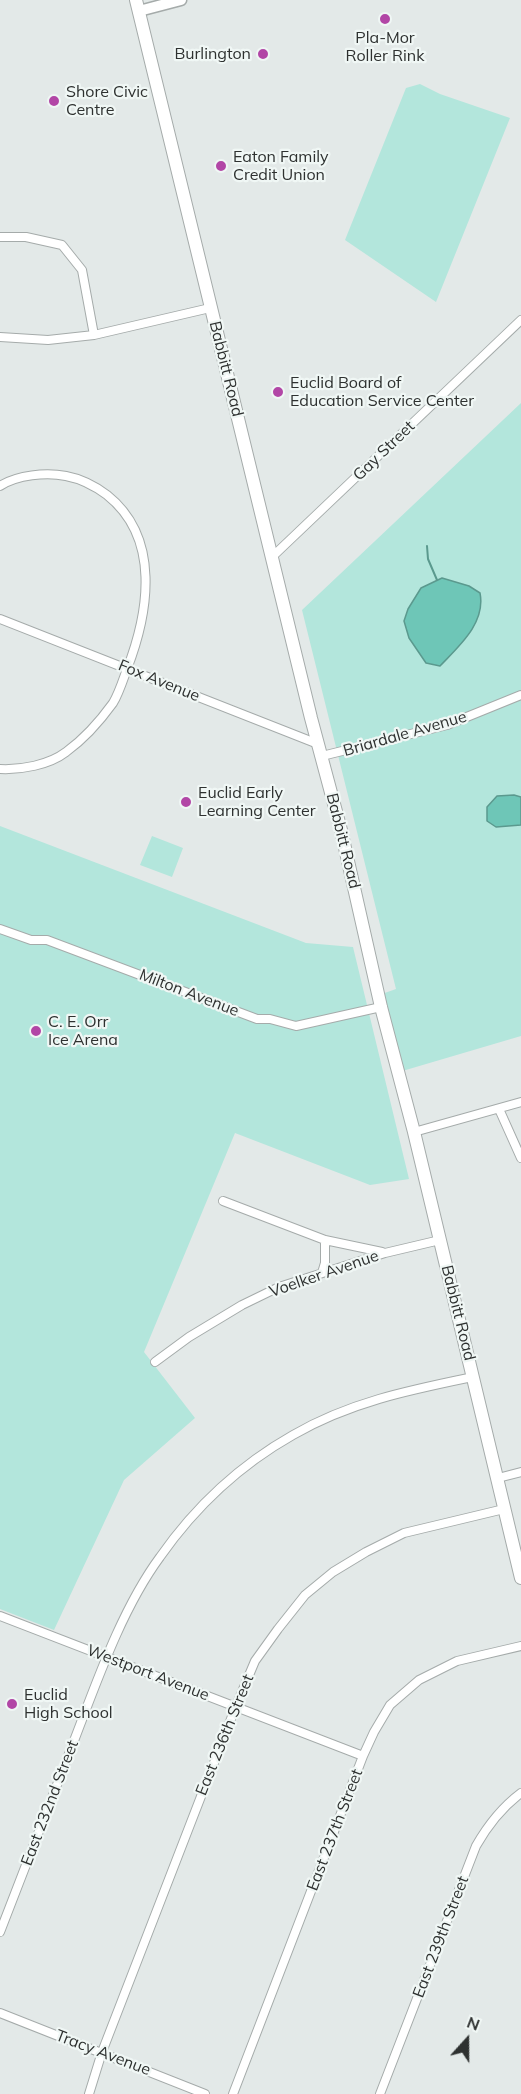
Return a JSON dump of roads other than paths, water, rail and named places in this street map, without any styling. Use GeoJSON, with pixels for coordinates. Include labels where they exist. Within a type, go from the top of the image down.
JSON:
{"type":"FeatureCollection","features":[{"type":"Feature","properties":{"kind":"main road","name":"Babbitt Road"},"geometry":{"type":"LineString","coordinates":[[137,6],[381,1006],[414,1132],[521,1578]]}},
{"type":"Feature","properties":{"kind":"street"},"geometry":{"type":"LineString","coordinates":[[137,6],[181,0]]}},
{"type":"Feature","properties":{"kind":"street"},"geometry":{"type":"LineString","coordinates":[[0,237],[26,237],[62,245],[81,270],[94,335]]}},
{"type":"Feature","properties":{"kind":"street"},"geometry":{"type":"LineString","coordinates":[[0,337],[48,340],[94,335],[210,308]]}},
{"type":"Feature","properties":{"kind":"street","name":"Gay Street"},"geometry":{"type":"LineString","coordinates":[[272,557],[521,320]]}},
{"type":"Feature","properties":{"kind":"street"},"geometry":{"type":"LineString","coordinates":[[0,486],[8,480],[52,473],[76,478],[96,487],[118,505],[138,536],[145,569],[145,608],[134,650],[114,700],[92,729],[64,754],[33,766],[0,769]]}},
{"type":"Feature","properties":{"kind":"street","name":"Fox Avenue"},"geometry":{"type":"LineString","coordinates":[[0,619],[127,668],[320,750]]}},
{"type":"Feature","properties":{"kind":"street","name":"Briardale Avenue"},"geometry":{"type":"LineString","coordinates":[[320,750],[447,725],[521,695]]}},
{"type":"Feature","properties":{"kind":"street","name":"Milton Avenue"},"geometry":{"type":"LineString","coordinates":[[0,929],[32,940],[47,940],[256,1019],[270,1018],[296,1026],[381,1006]]}},
{"type":"Feature","properties":{"kind":"street"},"geometry":{"type":"LineString","coordinates":[[414,1132],[521,1102]]}},
{"type":"Feature","properties":{"kind":"street"},"geometry":{"type":"LineString","coordinates":[[499,1109],[521,1158]]}},
{"type":"Feature","properties":{"kind":"street"},"geometry":{"type":"LineString","coordinates":[[223,1201],[325,1240],[385,1253]]}},
{"type":"Feature","properties":{"kind":"street"},"geometry":{"type":"LineString","coordinates":[[322,1273],[325,1263],[325,1240]]}},
{"type":"Feature","properties":{"kind":"street","name":"Voelker Avenue"},"geometry":{"type":"LineString","coordinates":[[155,1362],[189,1337],[242,1305],[293,1281],[385,1253],[440,1240]]}},
{"type":"Feature","properties":{"kind":"street","name":"East 232nd Street"},"geometry":{"type":"LineString","coordinates":[[0,1932],[107,1658],[129,1610],[159,1558],[199,1509],[230,1478],[292,1436],[352,1407],[387,1395],[473,1377]]}},
{"type":"Feature","properties":{"kind":"street"},"geometry":{"type":"LineString","coordinates":[[498,1478],[521,1472]]}},
{"type":"Feature","properties":{"kind":"street","name":"East 236th Street"},"geometry":{"type":"LineString","coordinates":[[89,2094],[102,2052],[255,1661],[305,1595],[333,1572],[404,1533],[504,1509]]}},
{"type":"Feature","properties":{"kind":"street","name":"Westport Avenue"},"geometry":{"type":"LineString","coordinates":[[0,1616],[363,1756]]}},
{"type":"Feature","properties":{"kind":"street","name":"East 237th Street"},"geometry":{"type":"LineString","coordinates":[[233,2094],[363,1756],[390,1705],[419,1680],[457,1661],[521,1646]]}},
{"type":"Feature","properties":{"kind":"street","name":"East 239th Street"},"geometry":{"type":"LineString","coordinates":[[380,2094],[476,1846],[488,1825],[504,1806],[521,1793]]}},
{"type":"Feature","properties":{"kind":"street","name":"Tracy Avenue"},"geometry":{"type":"LineString","coordinates":[[0,2013],[205,2094]]}},
{"type":"Feature","properties":{"kind":"waterway"},"geometry":{"type":"LineString","coordinates":[[427,546],[428,559],[437,580]]}},
{"type":"Feature","properties":{"kind":"place","name":"Pla-Mor Roller Rink"},"geometry":{"type":"Point","coordinates":[385,19]}},
{"type":"Feature","properties":{"kind":"place","name":"Burlington"},"geometry":{"type":"Point","coordinates":[263,54]}},
{"type":"Feature","properties":{"kind":"place","name":"Shore Civic Centre"},"geometry":{"type":"Point","coordinates":[54,101]}},
{"type":"Feature","properties":{"kind":"place","name":"Eaton Family Credit Union"},"geometry":{"type":"Point","coordinates":[221,166]}},
{"type":"Feature","properties":{"kind":"place","name":"Euclid Board of Education Service Center"},"geometry":{"type":"Point","coordinates":[278,392]}},
{"type":"Feature","properties":{"kind":"place","name":"Euclid Early Learning Center"},"geometry":{"type":"Point","coordinates":[186,802]}},
{"type":"Feature","properties":{"kind":"place","name":"C. E. Orr Ice Arena"},"geometry":{"type":"Point","coordinates":[36,1031]}},
{"type":"Feature","properties":{"kind":"place","name":"Euclid High School"},"geometry":{"type":"Point","coordinates":[12,1704]}}]}
